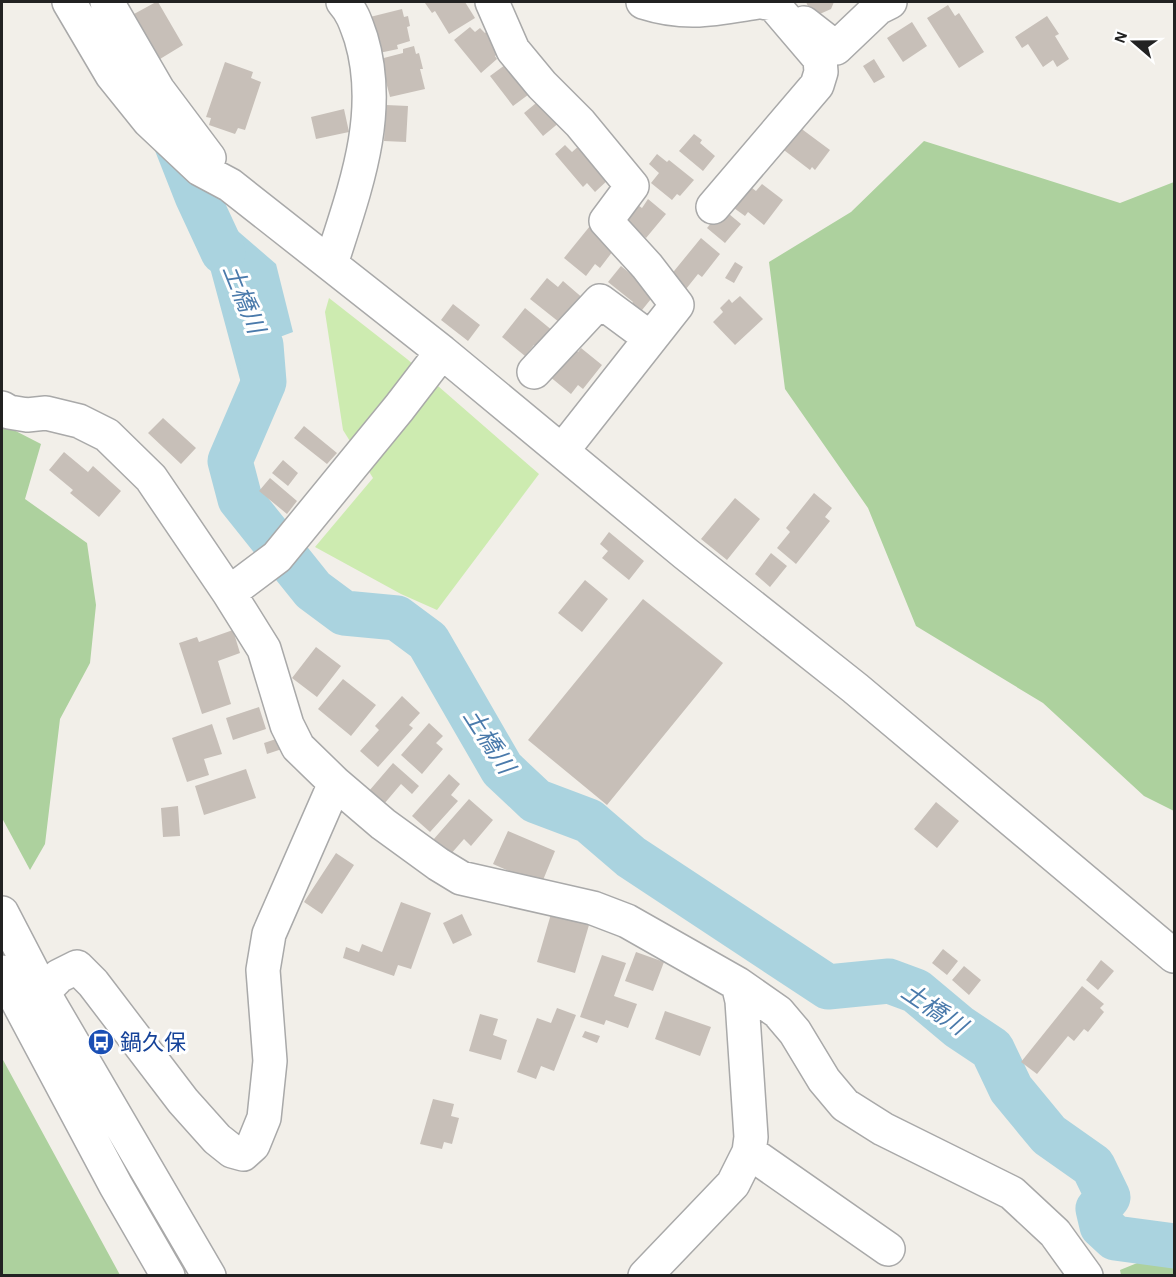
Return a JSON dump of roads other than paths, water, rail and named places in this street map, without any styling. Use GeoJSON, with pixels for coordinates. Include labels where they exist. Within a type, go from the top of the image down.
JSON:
{"type":"FeatureCollection","features":[{"type":"Feature","properties":{"kind":"street"},"geometry":{"type":"LineString","coordinates":[[69,2],[112,75],[149,121],[200,169],[230,185],[442,352],[686,554],[855,688],[1174,956]]}},
{"type":"Feature","properties":{"kind":"street"},"geometry":{"type":"LineString","coordinates":[[107,2],[158,90],[230,185]]}},
{"type":"Feature","properties":{"kind":"street"},"geometry":{"type":"LineString","coordinates":[[492,2],[513,50],[542,85],[580,123],[632,186],[606,221],[647,266],[677,305],[562,451]]}},
{"type":"Feature","properties":{"kind":"street"},"geometry":{"type":"LineString","coordinates":[[643,2],[662,8],[696,11],[767,6],[792,14],[836,48],[878,8],[890,2]]}},
{"type":"Feature","properties":{"kind":"street"},"geometry":{"type":"LineString","coordinates":[[331,264],[362,162],[370,99],[357,5]]}},
{"type":"Feature","properties":{"kind":"street"},"geometry":{"type":"LineString","coordinates":[[713,207],[817,85],[821,72],[820,59],[767,6]]}},
{"type":"Feature","properties":{"kind":"street"},"geometry":{"type":"LineString","coordinates":[[534,372],[600,302],[650,338]]}},
{"type":"Feature","properties":{"kind":"street"},"geometry":{"type":"LineString","coordinates":[[230,593],[277,557],[442,352]]}},
{"type":"Feature","properties":{"kind":"street"},"geometry":{"type":"LineString","coordinates":[[2,408],[9,412],[27,415],[46,413],[79,422],[107,435],[151,478],[230,593],[264,650],[287,725],[298,747],[335,783],[383,824],[461,878],[593,908],[627,921],[738,984],[778,1012],[795,1032],[824,1080],[845,1105],[883,1129],[1012,1193],[1055,1233],[1086,1275]]}},
{"type":"Feature","properties":{"kind":"street"},"geometry":{"type":"LineString","coordinates":[[43,992],[58,975],[77,967],[93,983],[183,1101],[217,1139],[232,1151],[243,1154],[253,1145],[264,1118],[270,1061],[263,969],[268,934],[335,783]]}},
{"type":"Feature","properties":{"kind":"street"},"geometry":{"type":"LineString","coordinates":[[2,913],[43,992],[209,1275]]}},
{"type":"Feature","properties":{"kind":"street"},"geometry":{"type":"LineString","coordinates":[[2,972],[116,1186],[168,1275]]}},
{"type":"Feature","properties":{"kind":"street"},"geometry":{"type":"LineString","coordinates":[[645,1275],[732,1185],[749,1152],[752,1137],[742,1002],[738,984]]}},
{"type":"Feature","properties":{"kind":"street"},"geometry":{"type":"LineString","coordinates":[[749,1152],[888,1249]]}},
{"type":"Feature","properties":{"kind":"water"},"geometry":{"type":"Polygon","coordinates":[[[197,196],[276,264],[293,332],[269,341],[275,385],[262,401],[254,404],[245,398],[192,201],[197,196]]]}},
{"type":"Feature","properties":{"kind":"waterway","name":"土橋川"},"geometry":{"type":"LineString","coordinates":[[166,126],[173,135],[197,196],[223,252]]}},
{"type":"Feature","properties":{"kind":"waterway","name":"土橋川"},"geometry":{"type":"LineString","coordinates":[[261,345],[264,382],[230,461],[240,499],[313,590],[344,613],[397,618],[428,641],[502,769],[536,801],[589,821],[631,857],[828,987],[889,981],[916,991],[959,1027],[992,1049],[1011,1089],[1049,1135],[1093,1166],[1108,1197],[1098,1209],[1102,1226],[1115,1238],[1174,1246]]}},
{"type":"Feature","properties":{"kind":"place","name":"鍋久保"},"geometry":{"type":"Point","coordinates":[101,1042]}}]}
